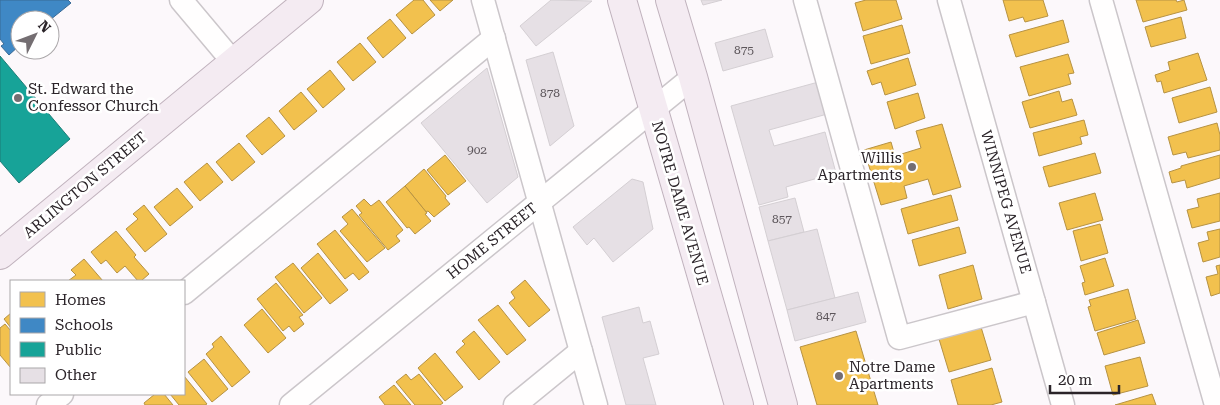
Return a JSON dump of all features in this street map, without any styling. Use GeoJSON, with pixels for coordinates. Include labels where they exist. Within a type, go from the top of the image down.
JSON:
{"type":"FeatureCollection","features":[{"type":"Feature","properties":{"kind":"main road","name":"ARLINGTON STREET"},"geometry":{"type":"LineString","coordinates":[[1,252],[309,0]]}},
{"type":"Feature","properties":{"kind":"main road","name":"NOTRE DAME AVENUE"},"geometry":{"type":"LineString","coordinates":[[622,0],[739,405]]}},
{"type":"Feature","properties":{"kind":"main road"},"geometry":{"type":"LineString","coordinates":[[670,0],[693,76],[783,405]]}},
{"type":"Feature","properties":{"kind":"street"},"geometry":{"type":"LineString","coordinates":[[181,0],[234,63]]}},
{"type":"Feature","properties":{"kind":"street"},"geometry":{"type":"LineString","coordinates":[[483,0],[596,405]]}},
{"type":"Feature","properties":{"kind":"street"},"geometry":{"type":"LineString","coordinates":[[805,0],[899,338],[1034,302]]}},
{"type":"Feature","properties":{"kind":"street","name":"WINNIPEG AVENUE"},"geometry":{"type":"LineString","coordinates":[[949,0],[1063,405]]}},
{"type":"Feature","properties":{"kind":"street"},"geometry":{"type":"LineString","coordinates":[[1101,0],[1216,405]]}},
{"type":"Feature","properties":{"kind":"street"},"geometry":{"type":"LineString","coordinates":[[185,292],[494,38]]}},
{"type":"Feature","properties":{"kind":"street","name":"HOME STREET"},"geometry":{"type":"LineString","coordinates":[[291,405],[693,76]]}},
{"type":"Feature","properties":{"kind":"street"},"geometry":{"type":"LineString","coordinates":[[515,405],[581,351]]}},
{"type":"Feature","properties":{"kind":"street"},"geometry":{"type":"LineString","coordinates":[[48,405],[61,395]]}},
{"type":"Feature","properties":{"kind":"building: Homes"},"geometry":{"type":"Polygon","coordinates":[[[414,0],[423,0],[435,15],[412,34],[396,15],[414,0]]]}},
{"type":"Feature","properties":{"kind":"building: Homes"},"geometry":{"type":"Polygon","coordinates":[[[430,0],[453,0],[440,11],[430,0]]]}},
{"type":"Feature","properties":{"kind":"building: Homes"},"geometry":{"type":"Polygon","coordinates":[[[866,0],[896,0],[902,19],[863,31],[855,3],[866,0]]]}},
{"type":"Feature","properties":{"kind":"building: Homes"},"geometry":{"type":"Polygon","coordinates":[[[1003,0],[1043,0],[1048,16],[1025,22],[1023,17],[1009,21],[1003,0]]]}},
{"type":"Feature","properties":{"kind":"building: Homes"},"geometry":{"type":"Polygon","coordinates":[[[1136,0],[1176,0],[1177,2],[1184,0],[1187,10],[1143,22],[1136,0]]]}},
{"type":"Feature","properties":{"kind":"building: Homes"},"geometry":{"type":"Polygon","coordinates":[[[1181,17],[1186,38],[1151,47],[1145,27],[1181,17]]]}},
{"type":"Feature","properties":{"kind":"building: Homes"},"geometry":{"type":"Polygon","coordinates":[[[390,19],[406,38],[383,58],[367,38],[390,19]]]}},
{"type":"Feature","properties":{"kind":"building: Homes"},"geometry":{"type":"Polygon","coordinates":[[[1063,20],[1069,42],[1016,57],[1009,35],[1063,20]]]}},
{"type":"Feature","properties":{"kind":"building: Homes"},"geometry":{"type":"Polygon","coordinates":[[[902,25],[910,53],[871,64],[863,36],[902,25]]]}},
{"type":"Feature","properties":{"kind":"building: Homes"},"geometry":{"type":"Polygon","coordinates":[[[360,43],[376,62],[353,81],[337,62],[360,43]]]}},
{"type":"Feature","properties":{"kind":"building: Homes"},"geometry":{"type":"Polygon","coordinates":[[[1198,53],[1207,80],[1164,93],[1161,81],[1157,82],[1155,75],[1170,70],[1168,62],[1198,53]]]}},
{"type":"Feature","properties":{"kind":"building: Homes"},"geometry":{"type":"Polygon","coordinates":[[[1068,54],[1074,73],[1068,74],[1071,84],[1029,96],[1020,67],[1068,54]]]}},
{"type":"Feature","properties":{"kind":"building: Homes"},"geometry":{"type":"Polygon","coordinates":[[[908,58],[916,85],[885,95],[881,82],[872,85],[867,71],[908,58]]]}},
{"type":"Feature","properties":{"kind":"building: Homes"},"geometry":{"type":"Polygon","coordinates":[[[330,70],[345,89],[323,108],[307,89],[330,70]]]}},
{"type":"Feature","properties":{"kind":"building: Homes"},"geometry":{"type":"Polygon","coordinates":[[[1210,87],[1217,112],[1179,123],[1172,98],[1210,87]]]}},
{"type":"Feature","properties":{"kind":"building: Homes"},"geometry":{"type":"Polygon","coordinates":[[[1059,91],[1062,102],[1072,99],[1077,115],[1030,128],[1022,102],[1059,91]]]}},
{"type":"Feature","properties":{"kind":"building: Homes"},"geometry":{"type":"Polygon","coordinates":[[[301,92],[317,111],[294,130],[279,111],[301,92]]]}},
{"type":"Feature","properties":{"kind":"building: Homes"},"geometry":{"type":"Polygon","coordinates":[[[918,93],[925,118],[895,129],[887,102],[918,93]]]}},
{"type":"Feature","properties":{"kind":"building: Homes"},"geometry":{"type":"Polygon","coordinates":[[[269,117],[285,136],[262,155],[246,136],[269,117]]]}},
{"type":"Feature","properties":{"kind":"building: Homes"},"geometry":{"type":"Polygon","coordinates":[[[1084,120],[1088,135],[1080,137],[1082,144],[1039,156],[1033,133],[1084,120]]]}},
{"type":"Feature","properties":{"kind":"building: Homes"},"geometry":{"type":"Polygon","coordinates":[[[1217,123],[1220,135],[1220,150],[1188,158],[1186,152],[1173,155],[1168,137],[1217,123]]]}},
{"type":"Feature","properties":{"kind":"building: Homes","name":"Willis Apartments"},"geometry":{"type":"Polygon","coordinates":[[[942,124],[961,187],[933,195],[928,179],[904,186],[907,198],[881,205],[864,150],[891,142],[895,156],[921,148],[916,131],[942,124]]]}},
{"type":"Feature","properties":{"kind":"building: Homes"},"geometry":{"type":"Polygon","coordinates":[[[239,143],[255,162],[232,181],[216,162],[239,143]]]}},
{"type":"Feature","properties":{"kind":"building: Homes"},"geometry":{"type":"Polygon","coordinates":[[[1095,153],[1101,173],[1049,187],[1043,167],[1095,153]]]}},
{"type":"Feature","properties":{"kind":"building: Homes"},"geometry":{"type":"Polygon","coordinates":[[[445,155],[466,181],[448,195],[427,170],[445,155]]]}},
{"type":"Feature","properties":{"kind":"building: Homes"},"geometry":{"type":"Polygon","coordinates":[[[1220,155],[1220,178],[1187,188],[1185,180],[1172,183],[1169,172],[1181,168],[1181,166],[1220,155]]]}},
{"type":"Feature","properties":{"kind":"building: Homes"},"geometry":{"type":"Polygon","coordinates":[[[207,163],[223,182],[200,201],[184,182],[207,163]]]}},
{"type":"Feature","properties":{"kind":"building: Homes"},"geometry":{"type":"Polygon","coordinates":[[[424,169],[446,196],[445,198],[450,204],[434,217],[428,211],[426,212],[405,186],[424,169]]]}},
{"type":"Feature","properties":{"kind":"building: Homes"},"geometry":{"type":"Polygon","coordinates":[[[405,186],[427,213],[425,214],[431,221],[415,234],[409,227],[407,228],[386,202],[405,186]]]}},
{"type":"Feature","properties":{"kind":"building: Homes"},"geometry":{"type":"Polygon","coordinates":[[[177,188],[193,207],[170,226],[154,207],[177,188]]]}},
{"type":"Feature","properties":{"kind":"building: Homes"},"geometry":{"type":"Polygon","coordinates":[[[1095,193],[1103,220],[1067,230],[1059,203],[1095,193]]]}},
{"type":"Feature","properties":{"kind":"building: Homes"},"geometry":{"type":"Polygon","coordinates":[[[1220,193],[1220,221],[1192,228],[1187,210],[1199,207],[1197,199],[1220,193]]]}},
{"type":"Feature","properties":{"kind":"building: Homes"},"geometry":{"type":"Polygon","coordinates":[[[951,195],[958,220],[908,234],[901,209],[951,195]]]}},
{"type":"Feature","properties":{"kind":"building: Homes"},"geometry":{"type":"Polygon","coordinates":[[[364,199],[371,206],[379,200],[403,230],[396,236],[400,241],[388,250],[359,215],[362,213],[356,206],[364,199]]]}},
{"type":"Feature","properties":{"kind":"building: Homes"},"geometry":{"type":"Polygon","coordinates":[[[144,205],[167,234],[145,252],[126,229],[138,219],[133,214],[144,205]]]}},
{"type":"Feature","properties":{"kind":"building: Homes"},"geometry":{"type":"Polygon","coordinates":[[[352,209],[385,248],[367,262],[340,231],[348,224],[342,217],[352,209]]]}},
{"type":"Feature","properties":{"kind":"building: Homes"},"geometry":{"type":"Polygon","coordinates":[[[1100,224],[1108,253],[1081,261],[1073,231],[1100,224]]]}},
{"type":"Feature","properties":{"kind":"building: Homes"},"geometry":{"type":"Polygon","coordinates":[[[959,227],[966,253],[919,266],[912,240],[959,227]]]}},
{"type":"Feature","properties":{"kind":"building: Homes"},"geometry":{"type":"Polygon","coordinates":[[[1220,229],[1220,257],[1203,262],[1198,243],[1209,240],[1207,232],[1220,229]]]}},
{"type":"Feature","properties":{"kind":"building: Homes"},"geometry":{"type":"Polygon","coordinates":[[[335,230],[369,272],[359,280],[353,273],[345,279],[317,244],[335,230]]]}},
{"type":"Feature","properties":{"kind":"building: Homes"},"geometry":{"type":"Polygon","coordinates":[[[116,231],[136,255],[134,257],[149,274],[142,280],[137,280],[125,266],[117,273],[106,260],[101,264],[91,252],[116,231]]]}},
{"type":"Feature","properties":{"kind":"building: Homes"},"geometry":{"type":"Polygon","coordinates":[[[318,253],[348,290],[330,304],[301,268],[318,253]]]}},
{"type":"Feature","properties":{"kind":"building: Homes"},"geometry":{"type":"Polygon","coordinates":[[[1105,258],[1114,286],[1085,295],[1082,283],[1085,282],[1080,266],[1105,258]]]}},
{"type":"Feature","properties":{"kind":"building: Homes"},"geometry":{"type":"Polygon","coordinates":[[[84,259],[102,280],[69,280],[76,275],[71,270],[84,259]]]}},
{"type":"Feature","properties":{"kind":"building: Homes"},"geometry":{"type":"Polygon","coordinates":[[[293,263],[322,298],[304,313],[275,277],[293,263]]]}},
{"type":"Feature","properties":{"kind":"building: Homes"},"geometry":{"type":"Polygon","coordinates":[[[973,265],[982,299],[948,309],[939,275],[973,265]]]}},
{"type":"Feature","properties":{"kind":"building: Homes"},"geometry":{"type":"Polygon","coordinates":[[[1220,265],[1220,293],[1211,296],[1206,277],[1218,274],[1216,266],[1220,265]]]}},
{"type":"Feature","properties":{"kind":"building: Homes"},"geometry":{"type":"Polygon","coordinates":[[[525,280],[550,310],[529,327],[509,303],[515,298],[511,292],[525,280]]]}},
{"type":"Feature","properties":{"kind":"building: Homes"},"geometry":{"type":"Polygon","coordinates":[[[276,283],[303,315],[299,317],[304,324],[294,332],[289,326],[283,331],[257,299],[276,283]]]}},
{"type":"Feature","properties":{"kind":"building: Homes"},"geometry":{"type":"Polygon","coordinates":[[[1128,289],[1136,319],[1095,331],[1088,307],[1091,306],[1089,300],[1128,289]]]}},
{"type":"Feature","properties":{"kind":"building: Homes"},"geometry":{"type":"Polygon","coordinates":[[[498,305],[526,340],[507,355],[478,320],[498,305]]]}},
{"type":"Feature","properties":{"kind":"building: Homes"},"geometry":{"type":"Polygon","coordinates":[[[262,309],[286,338],[268,353],[244,325],[262,309]]]}},
{"type":"Feature","properties":{"kind":"building: Homes"},"geometry":{"type":"Polygon","coordinates":[[[10,314],[10,327],[4,319],[10,314]]]}},
{"type":"Feature","properties":{"kind":"building: Homes"},"geometry":{"type":"Polygon","coordinates":[[[1138,320],[1145,343],[1104,355],[1097,333],[1138,320]]]}},
{"type":"Feature","properties":{"kind":"building: Homes"},"geometry":{"type":"Polygon","coordinates":[[[5,324],[10,330],[10,367],[0,355],[0,328],[5,324]]]}},
{"type":"Feature","properties":{"kind":"building: Homes"},"geometry":{"type":"Polygon","coordinates":[[[981,327],[991,360],[949,372],[939,339],[981,327]]]}},
{"type":"Feature","properties":{"kind":"building: Homes"},"geometry":{"type":"Polygon","coordinates":[[[474,331],[500,362],[479,380],[456,352],[465,344],[462,341],[474,331]]]}},
{"type":"Feature","properties":{"kind":"building: Homes","name":"Notre Dame Apartments"},"geometry":{"type":"Polygon","coordinates":[[[856,331],[878,405],[817,405],[800,347],[856,331]]]}},
{"type":"Feature","properties":{"kind":"building: Homes"},"geometry":{"type":"Polygon","coordinates":[[[221,336],[250,372],[232,387],[206,354],[214,347],[212,344],[221,336]]]}},
{"type":"Feature","properties":{"kind":"building: Homes"},"geometry":{"type":"Polygon","coordinates":[[[435,353],[463,387],[445,401],[418,368],[435,353]]]}},
{"type":"Feature","properties":{"kind":"building: Homes"},"geometry":{"type":"Polygon","coordinates":[[[1140,357],[1148,386],[1113,395],[1105,366],[1140,357]]]}},
{"type":"Feature","properties":{"kind":"building: Homes"},"geometry":{"type":"Polygon","coordinates":[[[204,359],[228,389],[212,402],[188,372],[204,359]]]}},
{"type":"Feature","properties":{"kind":"building: Homes"},"geometry":{"type":"Polygon","coordinates":[[[992,368],[1002,402],[991,405],[958,405],[951,380],[992,368]]]}},
{"type":"Feature","properties":{"kind":"building: Homes"},"geometry":{"type":"Polygon","coordinates":[[[406,374],[411,380],[419,374],[443,403],[440,405],[415,405],[396,382],[406,374]]]}},
{"type":"Feature","properties":{"kind":"building: Homes"},"geometry":{"type":"Polygon","coordinates":[[[185,377],[207,404],[179,405],[171,395],[185,395],[185,377]]]}},
{"type":"Feature","properties":{"kind":"building: Homes"},"geometry":{"type":"Polygon","coordinates":[[[394,385],[411,405],[385,405],[379,397],[394,385]]]}},
{"type":"Feature","properties":{"kind":"building: Homes"},"geometry":{"type":"Polygon","coordinates":[[[1152,394],[1156,405],[1115,405],[1152,394]]]}},
{"type":"Feature","properties":{"kind":"building: Homes"},"geometry":{"type":"Polygon","coordinates":[[[154,395],[165,395],[173,405],[145,405],[144,403],[154,395]]]}},
{"type":"Feature","properties":{"kind":"building: Schools"},"geometry":{"type":"Polygon","coordinates":[[[0,0],[68,0],[71,3],[60,12],[60,10],[10,10],[9,55],[1,46],[4,44],[0,39],[0,0]]]}},
{"type":"Feature","properties":{"kind":"building: Public","name":"St. Edward the Confessor Church"},"geometry":{"type":"Polygon","coordinates":[[[0,56],[70,139],[19,183],[0,161],[0,56]]]}},
{"type":"Feature","properties":{"kind":"building: Other"},"geometry":{"type":"Polygon","coordinates":[[[551,0],[592,1],[536,46],[520,26],[551,0]]]}},
{"type":"Feature","properties":{"kind":"building: Other"},"geometry":{"type":"Polygon","coordinates":[[[701,0],[722,0],[703,5],[701,0]]]}},
{"type":"Feature","properties":{"kind":"building: Other"},"geometry":{"type":"Polygon","coordinates":[[[765,29],[773,57],[723,71],[715,43],[765,29]]]}},
{"type":"Feature","properties":{"kind":"building: Other"},"geometry":{"type":"Polygon","coordinates":[[[553,52],[574,126],[550,146],[526,60],[553,52]]]}},
{"type":"Feature","properties":{"kind":"building: Other"},"geometry":{"type":"Polygon","coordinates":[[[487,68],[518,177],[487,203],[421,123],[487,68]]]}},
{"type":"Feature","properties":{"kind":"building: Other"},"geometry":{"type":"Polygon","coordinates":[[[822,81],[831,113],[769,130],[774,146],[825,132],[836,173],[786,187],[788,197],[759,205],[731,106],[822,81]]]}},
{"type":"Feature","properties":{"kind":"building: Other"},"geometry":{"type":"Polygon","coordinates":[[[632,179],[643,182],[653,229],[613,262],[594,238],[587,245],[573,227],[632,179]]]}},
{"type":"Feature","properties":{"kind":"building: Other"},"geometry":{"type":"Polygon","coordinates":[[[795,198],[804,232],[768,241],[759,207],[795,198]]]}},
{"type":"Feature","properties":{"kind":"building: Other"},"geometry":{"type":"Polygon","coordinates":[[[817,229],[835,298],[787,310],[768,241],[817,229]]]}},
{"type":"Feature","properties":{"kind":"building: Other"},"geometry":{"type":"Polygon","coordinates":[[[858,292],[866,322],[795,341],[787,310],[858,292]]]}},
{"type":"Feature","properties":{"kind":"building: Other"},"geometry":{"type":"Polygon","coordinates":[[[639,307],[643,323],[650,321],[659,354],[643,358],[656,405],[626,405],[602,317],[639,307]]]}},
{"type":"Feature","properties":{"kind":"place","name":"St. Edward the Confessor Church"},"geometry":{"type":"Point","coordinates":[18,98]}},
{"type":"Feature","properties":{"kind":"place","name":"Willis Apartments"},"geometry":{"type":"Point","coordinates":[912,167]}},
{"type":"Feature","properties":{"kind":"place","name":"Notre Dame Apartments"},"geometry":{"type":"Point","coordinates":[839,376]}}]}
